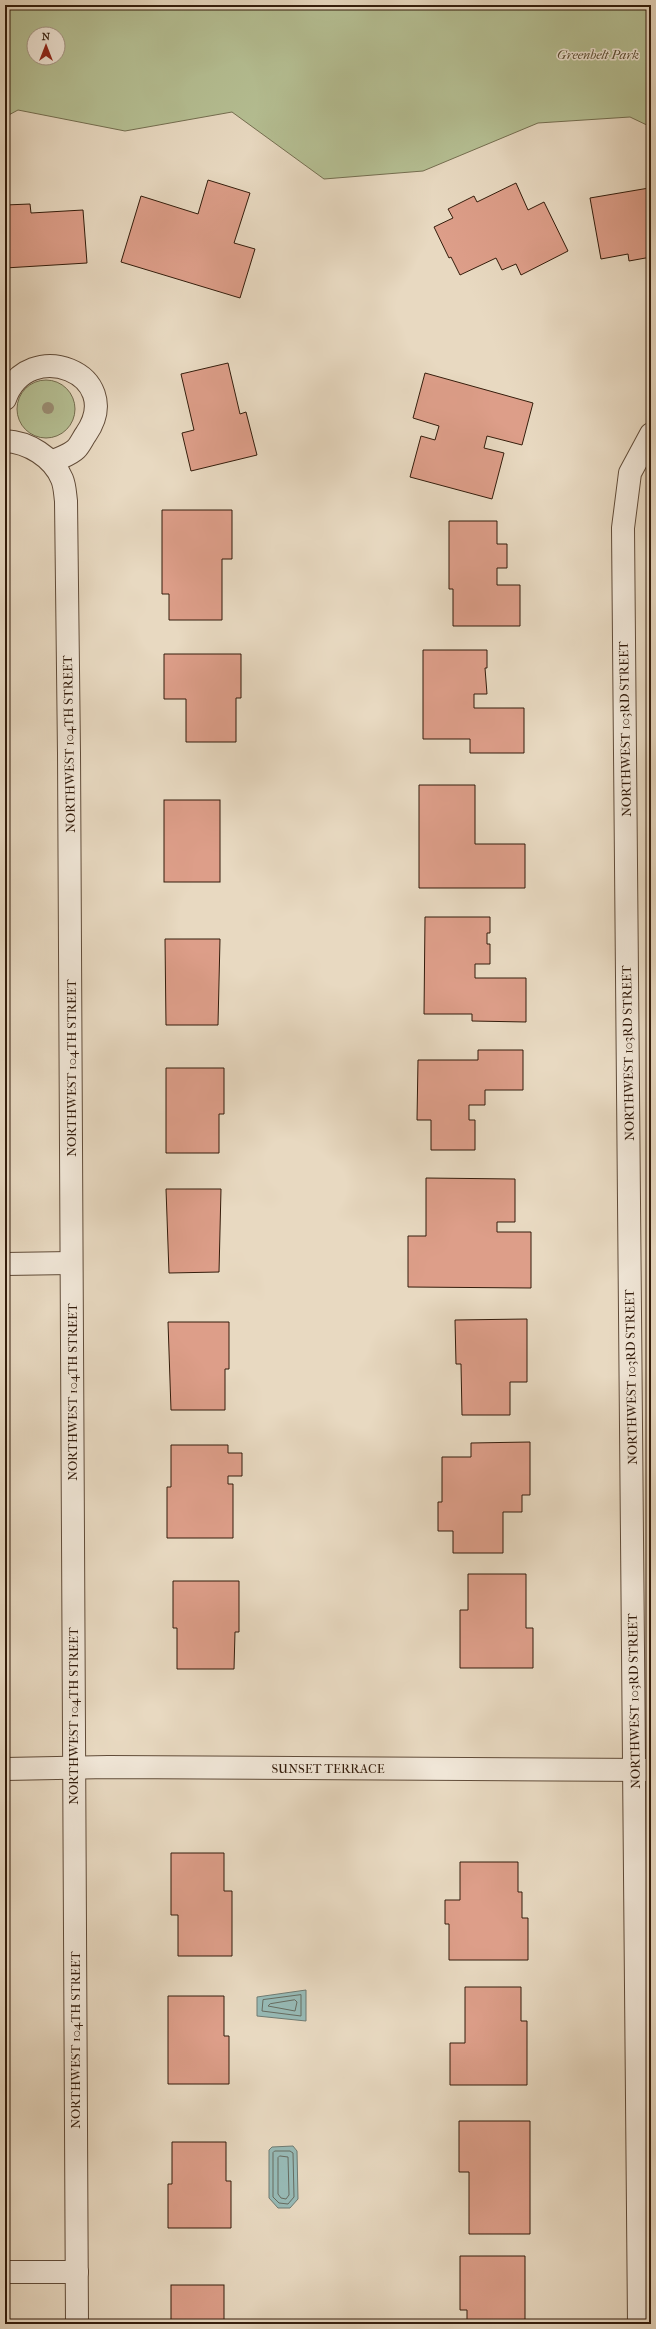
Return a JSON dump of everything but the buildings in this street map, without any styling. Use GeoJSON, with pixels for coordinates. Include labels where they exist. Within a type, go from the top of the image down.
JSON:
{"type":"FeatureCollection","features":[{"type":"Feature","properties":{"kind":"street"},"geometry":{"type":"LineString","coordinates":[[5,399],[10,385],[30,369],[58,365],[79,373],[91,387],[96,404],[94,422],[76,449],[52,462],[29,445],[6,437]]}},
{"type":"Feature","properties":{"kind":"street","name":"NORTHWEST 103RD STREET"},"geometry":{"type":"LineString","coordinates":[[639,2324],[643,1770],[623,528],[630,473],[650,435]]}},
{"type":"Feature","properties":{"kind":"street","name":"NORTHWEST 104TH STREET"},"geometry":{"type":"LineString","coordinates":[[52,462],[62,480],[66,501],[77,2324]]}},
{"type":"Feature","properties":{"kind":"street"},"geometry":{"type":"LineString","coordinates":[[5,1264],[71,1264]]}},
{"type":"Feature","properties":{"kind":"street","name":"SUNSET TERRACE"},"geometry":{"type":"LineString","coordinates":[[5,1769],[643,1770]]}},
{"type":"Feature","properties":{"kind":"street"},"geometry":{"type":"LineString","coordinates":[[5,2272],[77,2272]]}},
{"type":"Feature","properties":{"kind":"green space","name":"Greenbelt Park"},"geometry":{"type":"Polygon","coordinates":[[[5,5],[651,5],[651,127],[630,117],[538,123],[423,171],[324,179],[232,112],[125,131],[18,110],[5,117],[5,5]]]}},
{"type":"Feature","properties":{"kind":"green space"},"geometry":{"type":"Polygon","coordinates":[[[40,380],[52,380],[62,384],[71,393],[75,403],[75,415],[67,430],[52,438],[40,438],[30,434],[21,425],[17,415],[17,403],[21,393],[30,384],[40,380]]]}},
{"type":"Feature","properties":{"kind":"water"},"geometry":{"type":"Polygon","coordinates":[[[306,1990],[306,2021],[257,2016],[257,1997],[306,1990]]]}},
{"type":"Feature","properties":{"kind":"water"},"geometry":{"type":"Polygon","coordinates":[[[293,2146],[297,2151],[298,2199],[290,2208],[278,2208],[269,2198],[269,2150],[272,2147],[293,2146]]]}}]}
